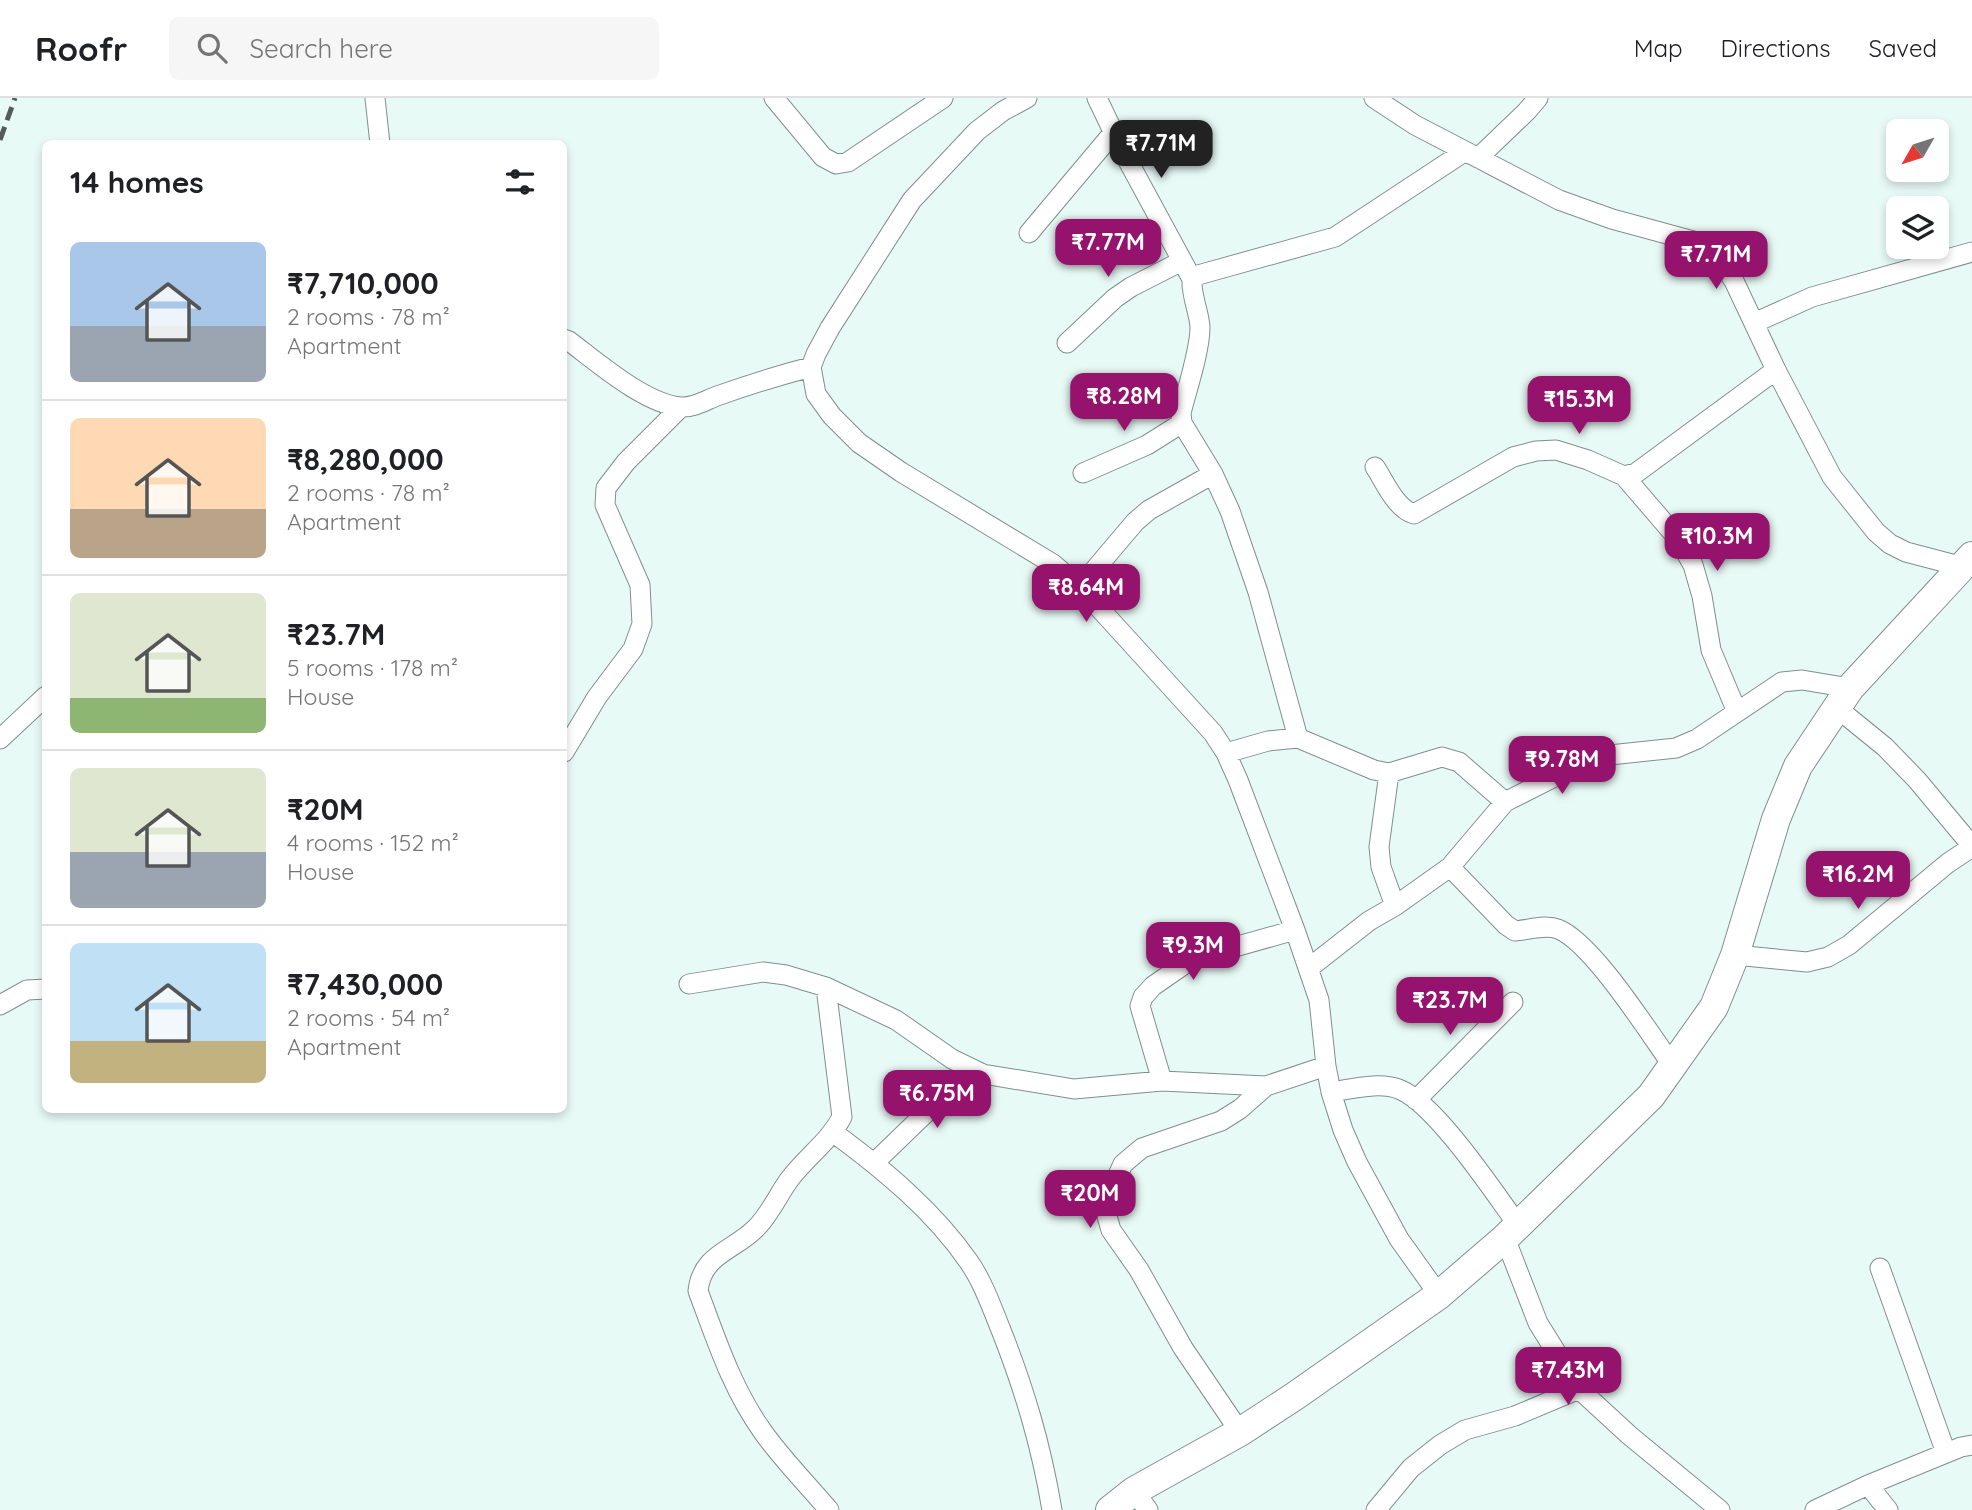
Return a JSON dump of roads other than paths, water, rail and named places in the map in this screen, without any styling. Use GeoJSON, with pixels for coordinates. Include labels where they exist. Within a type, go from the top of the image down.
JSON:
{"type":"FeatureCollection","features":[{"type":"Feature","properties":{"kind":"street"},"geometry":{"type":"LineString","coordinates":[[375,98],[380,140]]}},
{"type":"Feature","properties":{"kind":"street"},"geometry":{"type":"LineString","coordinates":[[774,98],[823,158],[836,164],[848,162],[943,98]]}},
{"type":"Feature","properties":{"kind":"street"},"geometry":{"type":"LineString","coordinates":[[1027,98],[1001,103],[912,200],[830,328],[811,367],[816,394],[832,416],[859,443],[901,472],[1053,564],[1080,587],[1213,733],[1238,780],[1309,968],[1319,1000],[1325,1066],[1343,1130],[1399,1239],[1439,1294]]}},
{"type":"Feature","properties":{"kind":"street"},"geometry":{"type":"LineString","coordinates":[[1097,98],[1192,279],[1191,288],[1200,324],[1199,339],[1181,413],[1182,423],[1213,474],[1230,511],[1258,593],[1298,738]]}},
{"type":"Feature","properties":{"kind":"street"},"geometry":{"type":"LineString","coordinates":[[1374,98],[1415,125],[1559,200],[1612,219],[1704,244],[1716,254],[1728,272],[1832,477],[1876,532],[1890,544],[1906,552],[1968,561]]}},
{"type":"Feature","properties":{"kind":"street"},"geometry":{"type":"LineString","coordinates":[[1192,279],[1198,275],[1335,237],[1471,155],[1527,111],[1538,98]]}},
{"type":"Feature","properties":{"kind":"street"},"geometry":{"type":"LineString","coordinates":[[1029,233],[1113,133]]}},
{"type":"Feature","properties":{"kind":"street"},"geometry":{"type":"LineString","coordinates":[[1754,323],[1812,297],[1972,252]]}},
{"type":"Feature","properties":{"kind":"street"},"geometry":{"type":"LineString","coordinates":[[1067,343],[1115,298],[1182,261]]}},
{"type":"Feature","properties":{"kind":"street"},"geometry":{"type":"LineString","coordinates":[[567,341],[635,389],[681,407],[698,404],[811,367]]}},
{"type":"Feature","properties":{"kind":"street"},"geometry":{"type":"LineString","coordinates":[[1624,476],[1636,474],[1776,370]]}},
{"type":"Feature","properties":{"kind":"street"},"geometry":{"type":"LineString","coordinates":[[567,746],[597,697],[633,649],[642,624],[640,585],[605,505],[606,488],[626,462],[681,407]]}},
{"type":"Feature","properties":{"kind":"street"},"geometry":{"type":"LineString","coordinates":[[1083,473],[1147,445],[1182,423]]}},
{"type":"Feature","properties":{"kind":"street"},"geometry":{"type":"LineString","coordinates":[[1375,467],[1401,505],[1407,512],[1414,514],[1513,457],[1536,451],[1556,450],[1624,476],[1679,540],[1693,565],[1702,596],[1711,650],[1737,712]]}},
{"type":"Feature","properties":{"kind":"street"},"geometry":{"type":"LineString","coordinates":[[1080,587],[1135,522],[1149,510],[1213,474]]}},
{"type":"Feature","properties":{"kind":"street"},"geometry":{"type":"LineString","coordinates":[[1110,1510],[1141,1501],[1439,1294],[1512,1231],[1651,1096],[1714,1007],[1735,955],[1776,819],[1798,766],[1843,698],[1968,561]]}},
{"type":"Feature","properties":{"kind":"street"},"geometry":{"type":"LineString","coordinates":[[1309,968],[1368,921],[1395,906],[1450,867],[1505,802],[1578,765],[1610,755],[1676,748],[1697,740],[1782,682],[1802,680],[1843,698],[1972,846],[1849,945],[1828,957],[1807,962],[1735,955]]}},
{"type":"Feature","properties":{"kind":"street"},"geometry":{"type":"LineString","coordinates":[[0,739],[42,700]]}},
{"type":"Feature","properties":{"kind":"street"},"geometry":{"type":"LineString","coordinates":[[1226,753],[1268,741],[1298,738],[1374,770],[1390,773],[1442,757],[1459,762],[1505,802]]}},
{"type":"Feature","properties":{"kind":"street"},"geometry":{"type":"LineString","coordinates":[[1390,773],[1379,847],[1381,867],[1395,906]]}},
{"type":"Feature","properties":{"kind":"street"},"geometry":{"type":"LineString","coordinates":[[1450,867],[1515,931],[1547,926],[1559,929],[1573,939],[1610,978],[1673,1066]]}},
{"type":"Feature","properties":{"kind":"street"},"geometry":{"type":"LineString","coordinates":[[1161,1081],[1140,1006],[1143,997],[1153,986],[1192,959],[1295,929]]}},
{"type":"Feature","properties":{"kind":"street"},"geometry":{"type":"LineString","coordinates":[[689,984],[763,972],[786,975],[825,987],[896,1020],[952,1059],[983,1074],[1074,1089],[1161,1081],[1266,1086],[1325,1066]]}},
{"type":"Feature","properties":{"kind":"street"},"geometry":{"type":"LineString","coordinates":[[825,987],[842,1117],[834,1133],[790,1179],[756,1229],[727,1248],[705,1268],[699,1278],[698,1291],[730,1375],[749,1409],[763,1432],[829,1510]]}},
{"type":"Feature","properties":{"kind":"street"},"geometry":{"type":"LineString","coordinates":[[0,1005],[27,990],[42,989]]}},
{"type":"Feature","properties":{"kind":"street"},"geometry":{"type":"LineString","coordinates":[[1416,1100],[1513,1002]]}},
{"type":"Feature","properties":{"kind":"street"},"geometry":{"type":"LineString","coordinates":[[874,1163],[933,1106],[983,1074]]}},
{"type":"Feature","properties":{"kind":"street"},"geometry":{"type":"LineString","coordinates":[[1240,1432],[1183,1348],[1139,1270],[1111,1230],[1106,1213],[1109,1195],[1123,1164],[1142,1147],[1221,1121],[1240,1109],[1266,1086]]}},
{"type":"Feature","properties":{"kind":"street"},"geometry":{"type":"LineString","coordinates":[[1331,1092],[1386,1087],[1401,1090],[1416,1100],[1455,1140],[1512,1231],[1538,1323],[1579,1390],[1720,1510]]}},
{"type":"Feature","properties":{"kind":"street"},"geometry":{"type":"LineString","coordinates":[[834,1133],[874,1163],[935,1221],[970,1263],[994,1313],[1020,1379],[1042,1453],[1052,1510]]}},
{"type":"Feature","properties":{"kind":"street"},"geometry":{"type":"LineString","coordinates":[[1880,1268],[1946,1453]]}},
{"type":"Feature","properties":{"kind":"street"},"geometry":{"type":"LineString","coordinates":[[1376,1510],[1411,1468],[1440,1445],[1465,1430],[1515,1416],[1579,1390]]}},
{"type":"Feature","properties":{"kind":"street"},"geometry":{"type":"LineString","coordinates":[[1815,1510],[1868,1485],[1972,1445]]}},
{"type":"Feature","properties":{"kind":"street"},"geometry":{"type":"LineString","coordinates":[[1868,1485],[1888,1510]]}},
{"type":"Feature","properties":{"kind":"railway"},"geometry":{"type":"LineString","coordinates":[[0,140],[15,98]]}}]}
